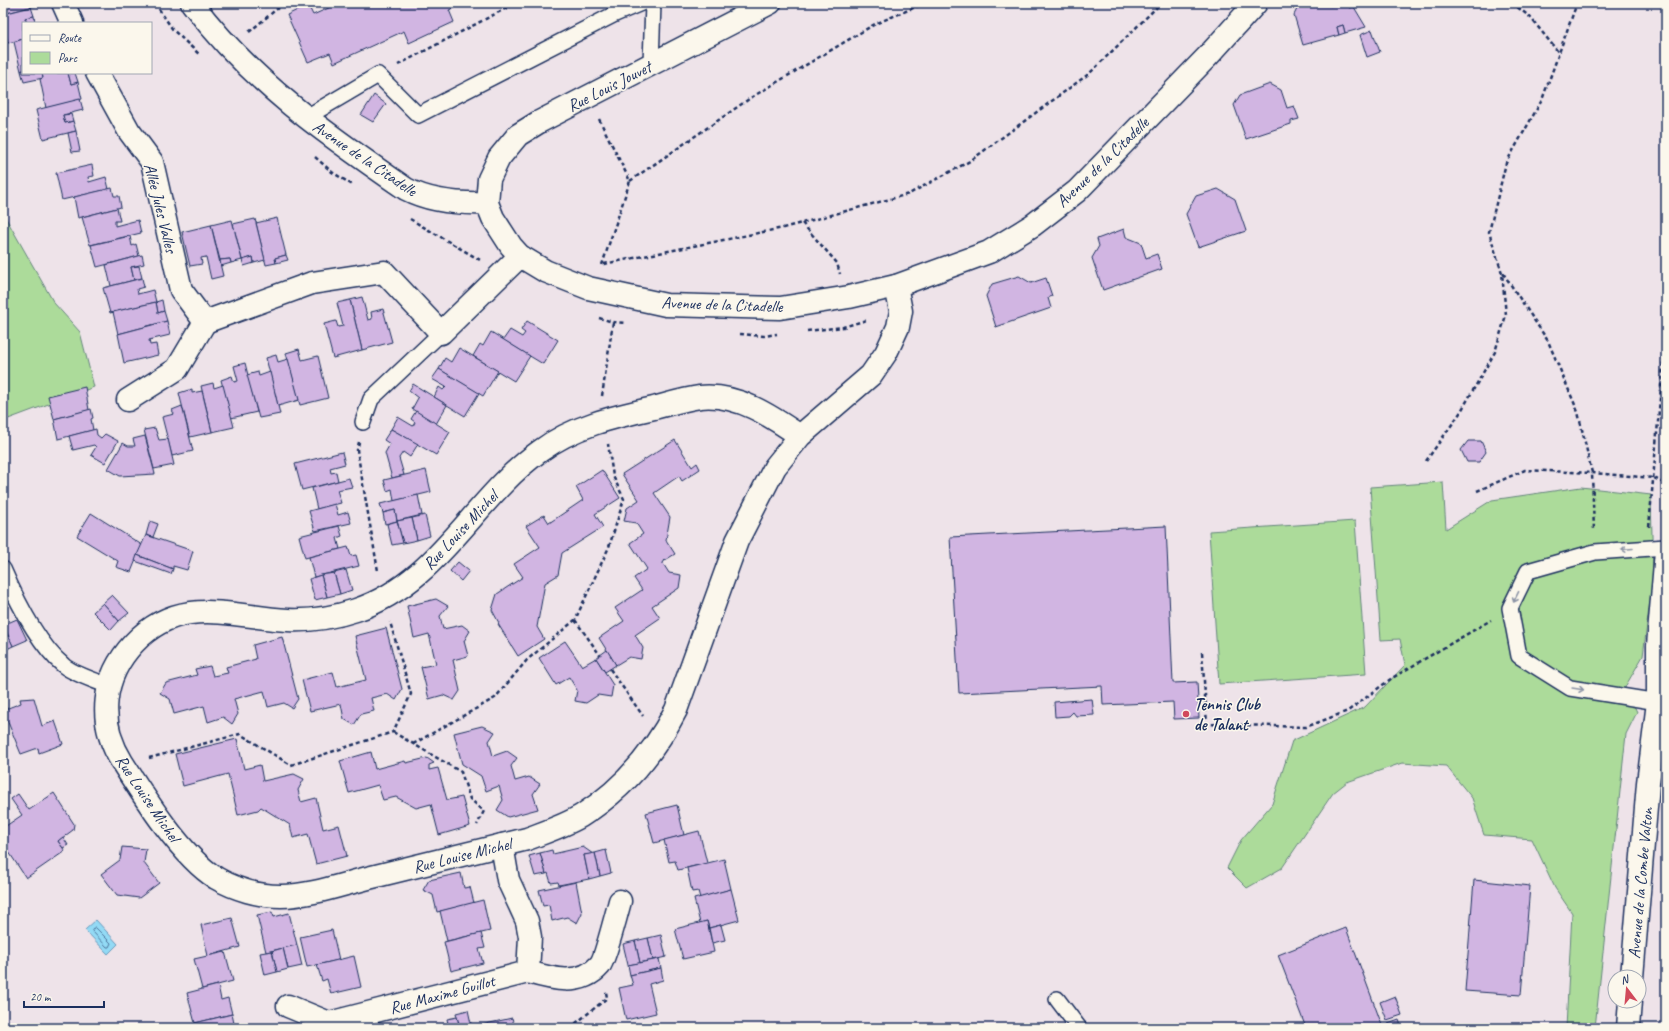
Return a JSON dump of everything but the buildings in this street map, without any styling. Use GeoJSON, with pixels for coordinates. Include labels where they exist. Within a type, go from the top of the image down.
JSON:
{"type":"FeatureCollection","features":[{"type":"Feature","properties":{"kind":"street"},"geometry":{"type":"LineString","coordinates":[[63,3],[72,22]]}},
{"type":"Feature","properties":{"kind":"street","name":"Avenue de la Citadelle"},"geometry":{"type":"LineString","coordinates":[[192,3],[230,48],[266,85],[305,118],[400,185],[418,195],[437,200],[487,203],[502,232],[520,256],[545,270],[588,288],[666,305],[772,308],[849,297],[896,286],[989,252],[1033,225],[1077,191],[1208,56],[1256,3]]}},
{"type":"Feature","properties":{"kind":"street","name":"Rue Louis Jouvet"},"geometry":{"type":"LineString","coordinates":[[487,203],[489,179],[499,158],[518,136],[539,122],[588,96],[770,3]]}},
{"type":"Feature","properties":{"kind":"street","name":"Allée Jules Valles"},"geometry":{"type":"LineString","coordinates":[[98,74],[129,131],[152,162],[181,290],[205,322]]}},
{"type":"Feature","properties":{"kind":"street"},"geometry":{"type":"LineString","coordinates":[[128,400],[177,369],[205,322],[312,283],[384,272],[441,333],[520,256]]}},
{"type":"Feature","properties":{"kind":"street","name":"Rue Louise Michel"},"geometry":{"type":"LineString","coordinates":[[800,436],[754,408],[727,398],[702,397],[604,419],[573,432],[542,449],[524,463],[507,479],[437,558],[413,579],[383,599],[353,611],[302,620],[199,611],[180,615],[163,621],[147,630],[122,657],[108,686],[106,698],[109,729],[114,746],[124,764],[186,852],[199,866],[216,878],[243,890],[280,896],[297,895],[502,845],[539,834],[580,817],[603,800],[627,779],[644,760],[659,739],[676,710],[737,540],[775,467],[800,436],[870,375],[886,353],[898,327],[901,311],[896,286]]}},
{"type":"Feature","properties":{"kind":"street","name":"Avenue de la Combe Valton"},"geometry":{"type":"LineString","coordinates":[[1633,969],[1648,783],[1658,702],[1657,549]]}},
{"type":"Feature","properties":{"kind":"street"},"geometry":{"type":"LineString","coordinates":[[502,845],[508,880],[526,921],[530,937],[528,972],[559,980],[572,980],[592,972],[601,964],[620,901]]}},
{"type":"Feature","properties":{"kind":"street","name":"Rue Maxime Guillot"},"geometry":{"type":"LineString","coordinates":[[288,1006],[329,1023],[528,972]]}},
{"type":"Feature","properties":{"kind":"street"},"geometry":{"type":"LineString","coordinates":[[1628,1028],[1629,1009]]}},
{"type":"Feature","properties":{"kind":"lane"},"geometry":{"type":"LineString","coordinates":[[305,118],[378,75],[418,115],[615,14],[641,3]]}},
{"type":"Feature","properties":{"kind":"lane"},"geometry":{"type":"LineString","coordinates":[[651,64],[653,3]]}},
{"type":"Feature","properties":{"kind":"lane"},"geometry":{"type":"LineString","coordinates":[[363,422],[371,399],[441,333]]}},
{"type":"Feature","properties":{"kind":"lane"},"geometry":{"type":"LineString","coordinates":[[1658,702],[1570,688],[1519,656],[1510,608],[1528,572],[1595,552],[1657,549],[1666,547]]}},
{"type":"Feature","properties":{"kind":"lane"},"geometry":{"type":"LineString","coordinates":[[3,569],[19,602],[46,646],[59,661],[64,666],[108,686]]}},
{"type":"Feature","properties":{"kind":"lane"},"geometry":{"type":"LineString","coordinates":[[1057,999],[1079,1028]]}},
{"type":"Feature","properties":{"kind":"path"},"geometry":{"type":"LineString","coordinates":[[230,48],[284,3]]}},
{"type":"Feature","properties":{"kind":"path"},"geometry":{"type":"LineString","coordinates":[[378,75],[516,3]]}},
{"type":"Feature","properties":{"kind":"path"},"geometry":{"type":"LineString","coordinates":[[925,3],[875,24],[752,97],[630,181],[602,265],[802,223],[909,194],[970,160],[1090,73],[1161,3]]}},
{"type":"Feature","properties":{"kind":"path"},"geometry":{"type":"LineString","coordinates":[[1512,3],[1530,17],[1559,53]]}},
{"type":"Feature","properties":{"kind":"path"},"geometry":{"type":"LineString","coordinates":[[1426,460],[1460,413],[1494,352],[1506,315],[1502,273],[1489,232],[1506,163],[1542,100],[1577,3]]}},
{"type":"Feature","properties":{"kind":"path"},"geometry":{"type":"LineString","coordinates":[[588,96],[630,181]]}},
{"type":"Feature","properties":{"kind":"path"},"geometry":{"type":"LineString","coordinates":[[802,223],[837,263],[849,297],[853,324]]}},
{"type":"Feature","properties":{"kind":"path"},"geometry":{"type":"LineString","coordinates":[[1502,273],[1548,341],[1578,412],[1592,472],[1595,552]]}},
{"type":"Feature","properties":{"kind":"path"},"geometry":{"type":"LineString","coordinates":[[413,744],[495,698],[527,660],[575,620],[609,547],[624,499],[613,476],[601,400],[618,294]]}},
{"type":"Feature","properties":{"kind":"path"},"geometry":{"type":"LineString","coordinates":[[1657,549],[1654,478],[1666,328]]}},
{"type":"Feature","properties":{"kind":"path"},"geometry":{"type":"LineString","coordinates":[[124,764],[240,734],[291,765],[393,732],[411,694],[383,599],[357,450],[363,422]]}},
{"type":"Feature","properties":{"kind":"path"},"geometry":{"type":"LineString","coordinates":[[1477,491],[1526,470],[1592,472],[1654,478],[1666,484]]}},
{"type":"Feature","properties":{"kind":"path"},"geometry":{"type":"LineString","coordinates":[[1202,652],[1207,724],[1306,727],[1348,711],[1392,678],[1510,608]]}},
{"type":"Feature","properties":{"kind":"path"},"geometry":{"type":"LineString","coordinates":[[575,620],[600,655]]}},
{"type":"Feature","properties":{"kind":"path"},"geometry":{"type":"LineString","coordinates":[[610,669],[659,739]]}},
{"type":"Feature","properties":{"kind":"path"},"geometry":{"type":"LineString","coordinates":[[393,732],[461,772],[470,799],[484,811],[476,827],[480,850]]}},
{"type":"Feature","properties":{"kind":"green space"},"geometry":{"type":"Polygon","coordinates":[[[3,213],[54,303],[80,332],[94,387],[3,421],[3,213]]]}},
{"type":"Feature","properties":{"kind":"green space"},"geometry":{"type":"Polygon","coordinates":[[[1443,482],[1446,529],[1492,500],[1581,487],[1651,495],[1653,576],[1643,656],[1625,687],[1637,712],[1626,734],[1595,1028],[1566,1028],[1572,913],[1555,888],[1532,839],[1484,835],[1472,798],[1446,766],[1402,763],[1347,782],[1333,793],[1282,868],[1247,888],[1227,868],[1241,840],[1272,804],[1292,741],[1365,707],[1405,665],[1400,639],[1381,640],[1370,487],[1443,482]]]}},
{"type":"Feature","properties":{"kind":"green space"},"geometry":{"type":"Polygon","coordinates":[[[1355,521],[1366,674],[1219,684],[1209,531],[1355,521]]]}},
{"type":"Feature","properties":{"kind":"water"},"geometry":{"type":"Polygon","coordinates":[[[96,920],[118,944],[108,954],[85,930],[96,920]]]}},
{"type":"Feature","properties":{"kind":"place","name":"Tennis Club de Talant"},"geometry":{"type":"Point","coordinates":[1186,714]}}]}
